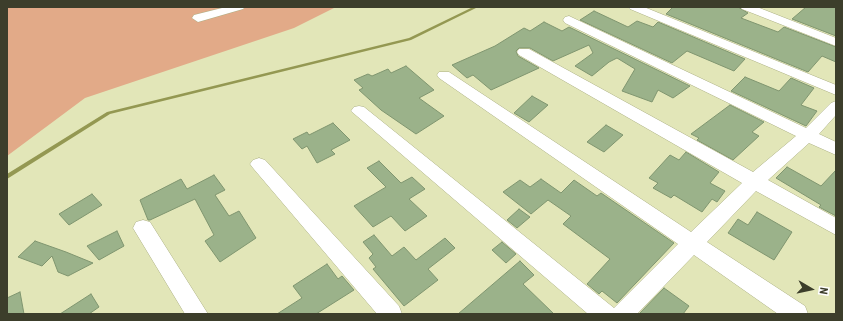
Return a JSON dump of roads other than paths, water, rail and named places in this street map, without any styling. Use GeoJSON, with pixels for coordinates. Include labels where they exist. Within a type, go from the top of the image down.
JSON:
{"type":"FeatureCollection","features":[{"type":"Feature","properties":{"kind":"street"},"geometry":{"type":"LineString","coordinates":[[198,18],[239,7]]}},
{"type":"Feature","properties":{"kind":"street"},"geometry":{"type":"LineString","coordinates":[[634,7],[836,90]]}},
{"type":"Feature","properties":{"kind":"street"},"geometry":{"type":"LineString","coordinates":[[746,7],[836,42]]}},
{"type":"Feature","properties":{"kind":"street"},"geometry":{"type":"LineString","coordinates":[[569,20],[836,148]]}},
{"type":"Feature","properties":{"kind":"street"},"geometry":{"type":"LineString","coordinates":[[524,52],[836,227]]}},
{"type":"Feature","properties":{"kind":"street"},"geometry":{"type":"LineString","coordinates":[[444,75],[694,242],[797,314]]}},
{"type":"Feature","properties":{"kind":"street"},"geometry":{"type":"LineString","coordinates":[[622,314],[755,181],[808,135],[836,106]]}},
{"type":"Feature","properties":{"kind":"street"},"geometry":{"type":"LineString","coordinates":[[359,111],[605,314]]}},
{"type":"Feature","properties":{"kind":"street"},"geometry":{"type":"LineString","coordinates":[[259,164],[391,314]]}},
{"type":"Feature","properties":{"kind":"street"},"geometry":{"type":"LineString","coordinates":[[143,228],[197,314]]}},
{"type":"Feature","properties":{"kind":"waterway"},"geometry":{"type":"LineString","coordinates":[[7,177],[109,113],[410,39],[476,7]]}}]}
